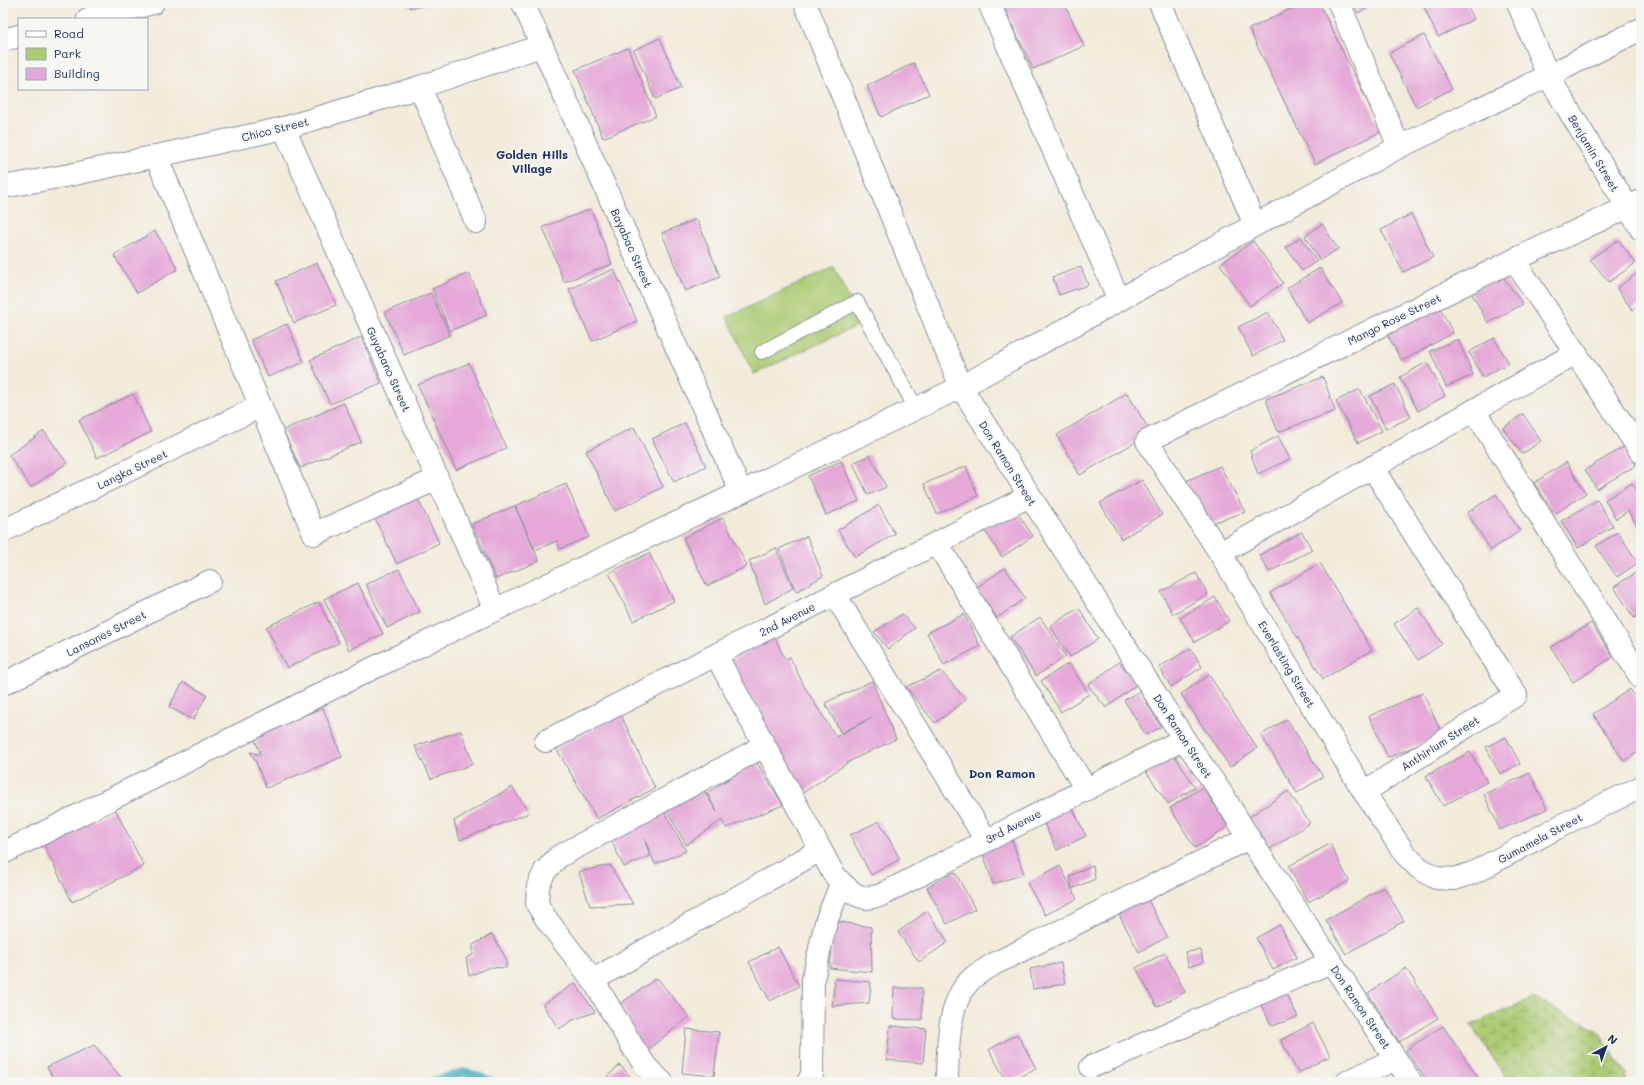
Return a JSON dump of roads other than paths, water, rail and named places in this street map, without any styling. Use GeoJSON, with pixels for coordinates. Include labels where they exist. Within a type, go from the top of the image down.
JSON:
{"type":"FeatureCollection","features":[{"type":"Feature","properties":{"kind":"street"},"geometry":{"type":"LineString","coordinates":[[92,18],[153,3]]}},
{"type":"Feature","properties":{"kind":"street","name":"Bayabac Street"},"geometry":{"type":"LineString","coordinates":[[523,3],[741,492]]}},
{"type":"Feature","properties":{"kind":"street","name":"Don Ramon Street"},"geometry":{"type":"LineString","coordinates":[[805,3],[961,387],[1184,739],[1222,794],[1249,838],[1411,1082]]}},
{"type":"Feature","properties":{"kind":"street"},"geometry":{"type":"LineString","coordinates":[[988,3],[1120,300]]}},
{"type":"Feature","properties":{"kind":"street"},"geometry":{"type":"LineString","coordinates":[[1160,3],[1255,225]]}},
{"type":"Feature","properties":{"kind":"street"},"geometry":{"type":"LineString","coordinates":[[1339,3],[1399,148]]}},
{"type":"Feature","properties":{"kind":"street","name":"Benjamin Street"},"geometry":{"type":"LineString","coordinates":[[1518,3],[1548,76],[1634,204],[1641,229]]}},
{"type":"Feature","properties":{"kind":"street"},"geometry":{"type":"LineString","coordinates":[[3,854],[349,680],[961,387],[1255,225],[1399,148],[1641,29]]}},
{"type":"Feature","properties":{"kind":"street"},"geometry":{"type":"LineString","coordinates":[[3,40],[18,36]]}},
{"type":"Feature","properties":{"kind":"street","name":"Chico Street"},"geometry":{"type":"LineString","coordinates":[[3,187],[70,175],[284,128],[420,87],[541,46]]}},
{"type":"Feature","properties":{"kind":"street"},"geometry":{"type":"LineString","coordinates":[[420,87],[476,222]]}},
{"type":"Feature","properties":{"kind":"street","name":"Guyabano Street"},"geometry":{"type":"LineString","coordinates":[[284,128],[495,610]]}},
{"type":"Feature","properties":{"kind":"street"},"geometry":{"type":"LineString","coordinates":[[156,156],[314,534],[438,479]]}},
{"type":"Feature","properties":{"kind":"street","name":"Mango Rose Street"},"geometry":{"type":"LineString","coordinates":[[1148,441],[1514,260],[1634,204]]}},
{"type":"Feature","properties":{"kind":"street"},"geometry":{"type":"LineString","coordinates":[[1514,260],[1641,452]]}},
{"type":"Feature","properties":{"kind":"street"},"geometry":{"type":"LineString","coordinates":[[1220,553],[1576,353]]}},
{"type":"Feature","properties":{"kind":"street","name":"Langka Street"},"geometry":{"type":"LineString","coordinates":[[3,531],[261,406]]}},
{"type":"Feature","properties":{"kind":"street"},"geometry":{"type":"LineString","coordinates":[[1474,410],[1641,678]]}},
{"type":"Feature","properties":{"kind":"street","name":"Everlasting Street"},"geometry":{"type":"LineString","coordinates":[[1148,441],[1220,553],[1364,792],[1405,854],[1419,868],[1436,878]]}},
{"type":"Feature","properties":{"kind":"street","name":"Anthirium Street"},"geometry":{"type":"LineString","coordinates":[[1364,792],[1516,694],[1372,467]]}},
{"type":"Feature","properties":{"kind":"street","name":"2nd Avenue"},"geometry":{"type":"LineString","coordinates":[[546,741],[1029,496]]}},
{"type":"Feature","properties":{"kind":"street"},"geometry":{"type":"LineString","coordinates":[[936,543],[1086,789]]}},
{"type":"Feature","properties":{"kind":"street","name":"Lansones Street"},"geometry":{"type":"LineString","coordinates":[[3,684],[210,581]]}},
{"type":"Feature","properties":{"kind":"street"},"geometry":{"type":"LineString","coordinates":[[835,595],[986,840]]}},
{"type":"Feature","properties":{"kind":"street"},"geometry":{"type":"LineString","coordinates":[[716,654],[820,850],[841,884],[826,922],[813,979],[812,1075],[808,1082]]}},
{"type":"Feature","properties":{"kind":"street","name":"3rd Avenue"},"geometry":{"type":"LineString","coordinates":[[841,884],[852,892],[866,898],[879,896],[1184,739]]}},
{"type":"Feature","properties":{"kind":"street"},"geometry":{"type":"LineString","coordinates":[[662,1082],[647,1068],[634,1050],[593,980],[546,920],[537,904],[538,886],[545,871],[558,857],[764,746]]}},
{"type":"Feature","properties":{"kind":"street","name":"Gumamela Street"},"geometry":{"type":"LineString","coordinates":[[1436,878],[1454,879],[1473,873],[1566,823],[1641,787]]}},
{"type":"Feature","properties":{"kind":"street"},"geometry":{"type":"LineString","coordinates":[[947,1082],[949,1037],[953,1014],[960,994],[975,976],[994,964],[1249,838]]}},
{"type":"Feature","properties":{"kind":"street"},"geometry":{"type":"LineString","coordinates":[[593,980],[820,850]]}},
{"type":"Feature","properties":{"kind":"street"},"geometry":{"type":"LineString","coordinates":[[1091,1067],[1331,962]]}},
{"type":"Feature","properties":{"kind":"street"},"geometry":{"type":"LineString","coordinates":[[1347,1082],[1395,1058]]}},
{"type":"Feature","properties":{"kind":"lane"},"geometry":{"type":"LineString","coordinates":[[762,352],[857,302],[916,408]]}},
{"type":"Feature","properties":{"kind":"waterway"},"geometry":{"type":"LineString","coordinates":[[431,1082],[465,1072],[493,1082]]}},
{"type":"Feature","properties":{"kind":"district","name":"Golden Hills Village"},"geometry":{"type":"Point","coordinates":[532,161]}},
{"type":"Feature","properties":{"kind":"district","name":"Don Ramon"},"geometry":{"type":"Point","coordinates":[1002,773]}}]}
